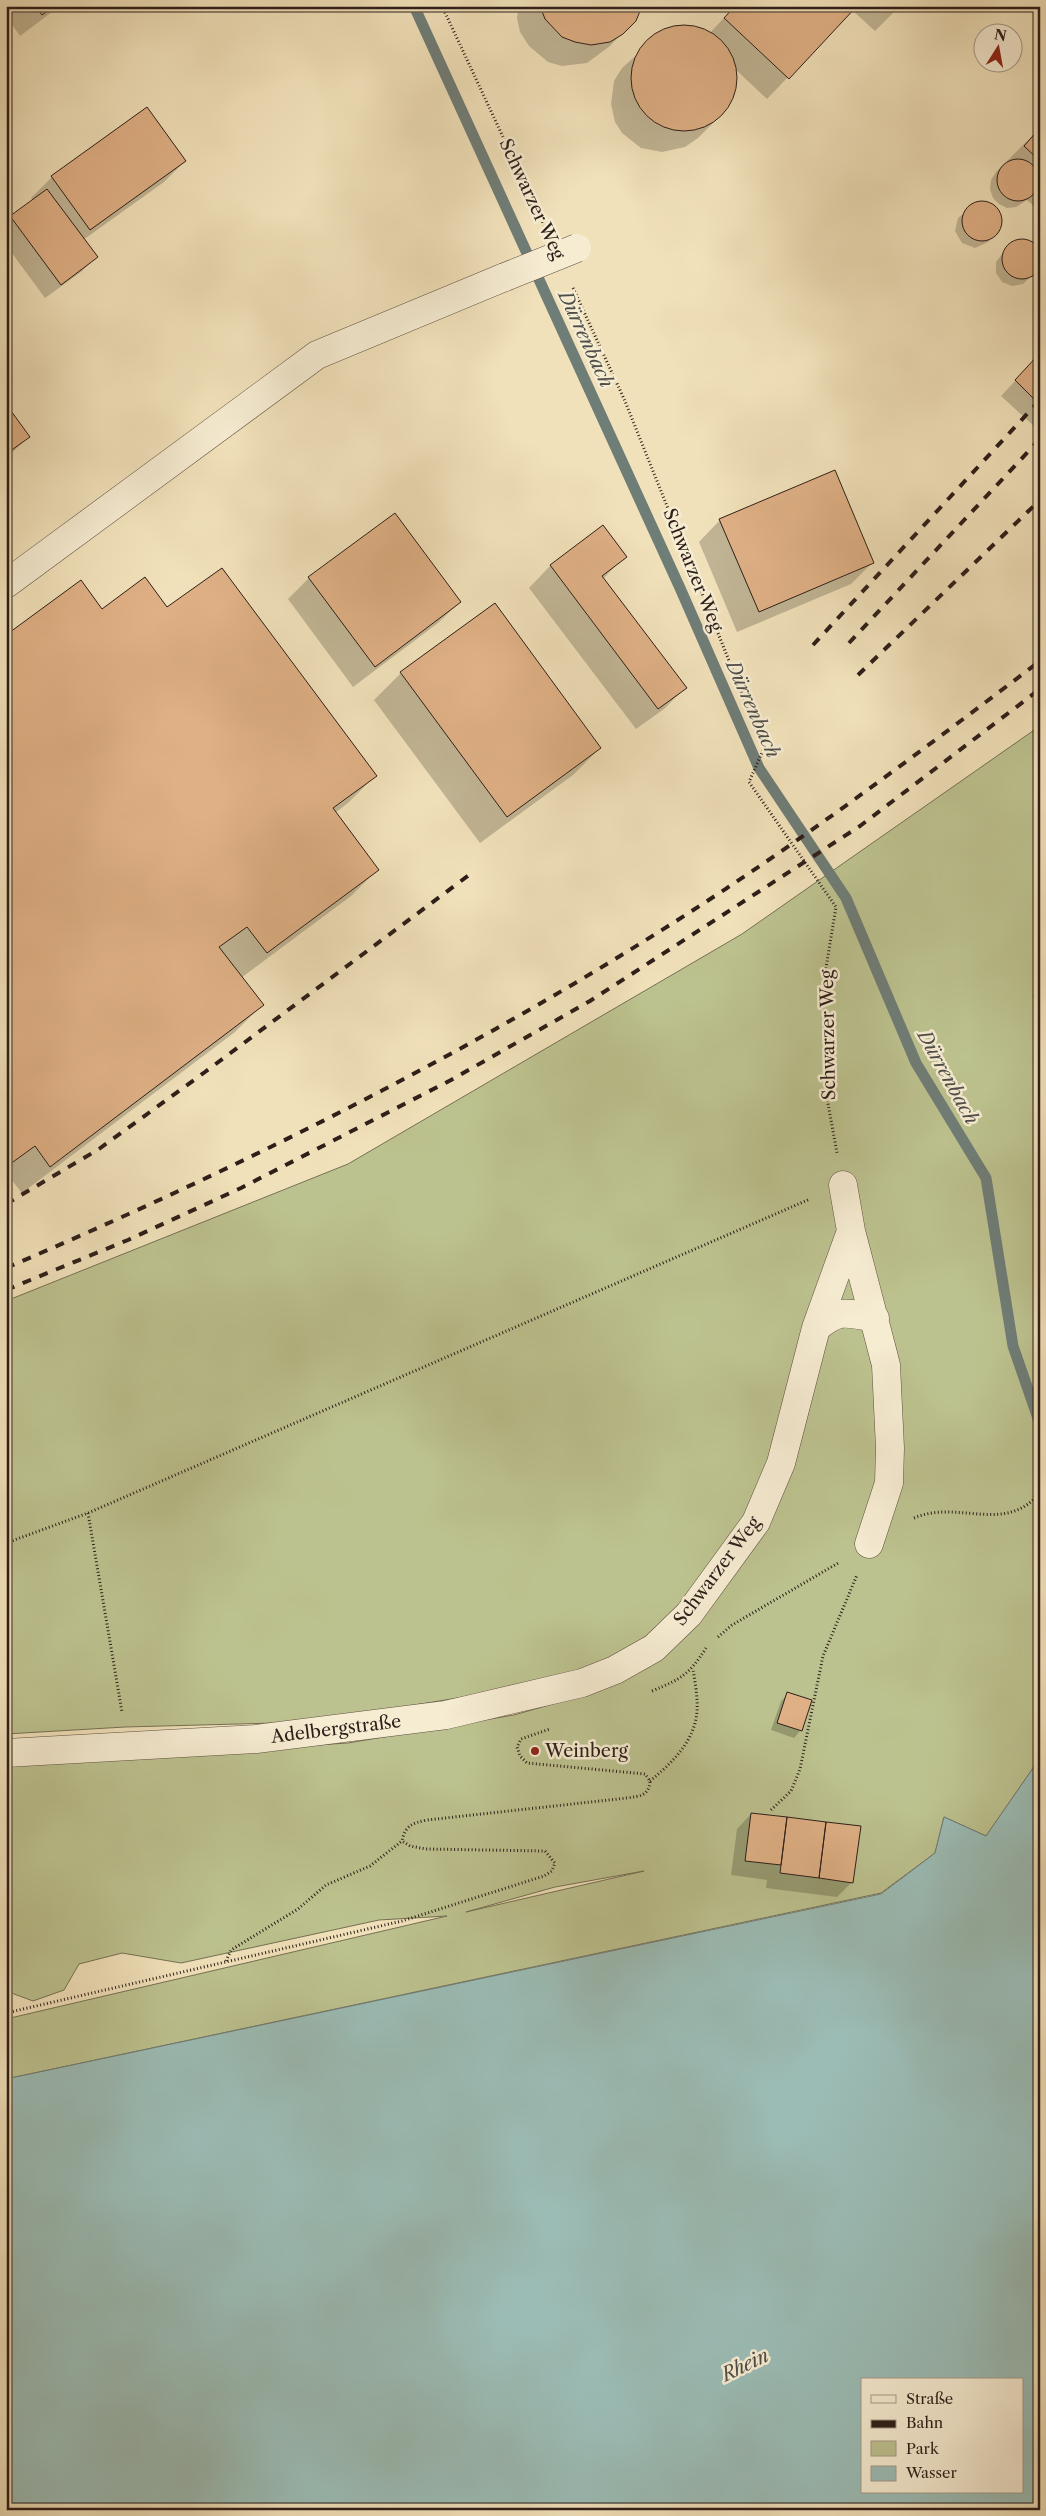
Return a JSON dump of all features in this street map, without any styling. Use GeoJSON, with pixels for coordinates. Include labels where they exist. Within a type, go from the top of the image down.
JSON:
{"type":"FeatureCollection","features":[{"type":"Feature","properties":{"kind":"street"},"geometry":{"type":"LineString","coordinates":[[6,584],[317,355],[505,276],[578,248]]}},
{"type":"Feature","properties":{"kind":"street","name":"Schwarzer Weg"},"geometry":{"type":"LineString","coordinates":[[843,1185],[851,1230],[886,1365],[890,1448],[888,1483],[873,1536]]}},
{"type":"Feature","properties":{"kind":"street","name":"Schwarzer Weg"},"geometry":{"type":"LineString","coordinates":[[654,1648],[689,1614],[756,1522],[781,1463],[816,1328],[851,1230]]}},
{"type":"Feature","properties":{"kind":"street"},"geometry":{"type":"LineString","coordinates":[[816,1328],[831,1315],[845,1313],[875,1318]]}},
{"type":"Feature","properties":{"kind":"street","name":"Adelbergstraße"},"geometry":{"type":"LineString","coordinates":[[6,1753],[256,1739],[446,1715],[582,1683],[615,1670],[654,1648]]}},
{"type":"Feature","properties":{"kind":"path","name":"Schwarzer Weg"},"geometry":{"type":"LineString","coordinates":[[442,6],[546,231]]}},
{"type":"Feature","properties":{"kind":"path","name":"Schwarzer Weg"},"geometry":{"type":"LineString","coordinates":[[571,284],[625,401],[764,748],[748,782],[836,907],[824,980],[826,1093],[843,1185]]}},
{"type":"Feature","properties":{"kind":"path"},"geometry":{"type":"LineString","coordinates":[[1040,975],[1035,996],[1040,1012]]}},
{"type":"Feature","properties":{"kind":"path"},"geometry":{"type":"LineString","coordinates":[[6,1542],[88,1513],[843,1185]]}},
{"type":"Feature","properties":{"kind":"path"},"geometry":{"type":"LineString","coordinates":[[714,1640],[732,1625],[873,1536],[902,1522],[927,1512],[960,1511],[990,1516],[1015,1513],[1040,1493]]}},
{"type":"Feature","properties":{"kind":"path"},"geometry":{"type":"LineString","coordinates":[[88,1513],[128,1747]]}},
{"type":"Feature","properties":{"kind":"path"},"geometry":{"type":"LineString","coordinates":[[771,1810],[791,1791],[800,1769],[823,1656],[873,1536]]}},
{"type":"Feature","properties":{"kind":"path"},"geometry":{"type":"LineString","coordinates":[[648,1693],[673,1683],[693,1669],[708,1645]]}},
{"type":"Feature","properties":{"kind":"path"},"geometry":{"type":"LineString","coordinates":[[650,1781],[672,1763],[689,1740],[695,1724],[697,1711],[693,1669]]}},
{"type":"Feature","properties":{"kind":"path"},"geometry":{"type":"LineString","coordinates":[[226,1961],[231,1950],[283,1919],[326,1885],[370,1866],[402,1841],[404,1831],[413,1823],[643,1796],[650,1788],[650,1781],[645,1774],[638,1772],[527,1763],[520,1756],[517,1747],[520,1740],[560,1725]]}},
{"type":"Feature","properties":{"kind":"path"},"geometry":{"type":"LineString","coordinates":[[6,2013],[402,1921],[544,1876],[552,1871],[555,1863],[545,1851],[426,1849],[410,1846],[402,1841]]}},
{"type":"Feature","properties":{"kind":"green space"},"geometry":{"type":"Polygon","coordinates":[[[1040,726],[1040,1758],[986,1836],[944,1817],[935,1853],[881,1893],[6,2079],[6,2019],[447,1916],[379,1920],[181,1963],[122,1953],[79,1964],[64,1990],[33,2001],[6,1991],[6,1765],[348,1743],[514,1715],[588,1694],[674,1618],[597,1668],[505,1690],[313,1722],[125,1727],[6,1734],[6,1301],[348,1164],[742,934],[1040,726]],[[644,1871],[555,1887],[466,1912],[644,1871]]]}},
{"type":"Feature","properties":{"kind":"water","name":"Rhein"},"geometry":{"type":"Polygon","coordinates":[[[1040,1758],[1040,2510],[6,2510],[6,2079],[881,1894],[935,1853],[944,1817],[986,1836],[1040,1758]]]}},
{"type":"Feature","properties":{"kind":"building"},"geometry":{"type":"Polygon","coordinates":[[[35,6],[55,6],[42,15],[35,6]]]}},
{"type":"Feature","properties":{"kind":"building"},"geometry":{"type":"Polygon","coordinates":[[[540,6],[642,6],[636,21],[623,34],[610,42],[591,45],[562,37],[545,19],[540,6]]]}},
{"type":"Feature","properties":{"kind":"building"},"geometry":{"type":"Polygon","coordinates":[[[735,6],[857,6],[789,79],[724,18],[735,6]]]}},
{"type":"Feature","properties":{"kind":"building"},"geometry":{"type":"Polygon","coordinates":[[[892,6],[902,6],[897,11],[892,6]]]}},
{"type":"Feature","properties":{"kind":"building"},"geometry":{"type":"Polygon","coordinates":[[[684,25],[704,29],[721,41],[733,58],[737,78],[733,98],[721,115],[704,127],[684,131],[664,127],[647,115],[635,98],[631,78],[635,58],[647,41],[664,29],[684,25]]]}},
{"type":"Feature","properties":{"kind":"building"},"geometry":{"type":"Polygon","coordinates":[[[147,107],[186,161],[90,230],[51,176],[147,107]]]}},
{"type":"Feature","properties":{"kind":"building"},"geometry":{"type":"Polygon","coordinates":[[[1040,128],[1040,161],[1024,146],[1040,128]]]}},
{"type":"Feature","properties":{"kind":"building"},"geometry":{"type":"Polygon","coordinates":[[[1022,159],[1030,162],[1036,168],[1039,180],[1036,192],[1030,198],[1014,201],[1006,198],[1000,192],[997,176],[1000,168],[1006,162],[1022,159]]]}},
{"type":"Feature","properties":{"kind":"building"},"geometry":{"type":"Polygon","coordinates":[[[47,189],[98,257],[61,285],[10,216],[47,189]]]}},
{"type":"Feature","properties":{"kind":"building"},"geometry":{"type":"Polygon","coordinates":[[[986,201],[993,204],[999,210],[1002,221],[1001,229],[993,238],[986,241],[978,241],[971,238],[963,229],[962,217],[965,210],[974,202],[986,201]]]}},
{"type":"Feature","properties":{"kind":"building"},"geometry":{"type":"Polygon","coordinates":[[[1022,239],[1036,245],[1042,259],[1036,273],[1022,279],[1008,273],[1002,259],[1008,245],[1022,239]]]}},
{"type":"Feature","properties":{"kind":"building"},"geometry":{"type":"Polygon","coordinates":[[[1040,353],[1040,405],[1015,380],[1040,353]]]}},
{"type":"Feature","properties":{"kind":"building"},"geometry":{"type":"Polygon","coordinates":[[[6,404],[30,437],[6,454],[6,404]]]}},
{"type":"Feature","properties":{"kind":"building"},"geometry":{"type":"Polygon","coordinates":[[[835,470],[874,563],[759,612],[719,519],[835,470]]]}},
{"type":"Feature","properties":{"kind":"building"},"geometry":{"type":"Polygon","coordinates":[[[395,513],[461,602],[375,667],[308,577],[395,513]]]}},
{"type":"Feature","properties":{"kind":"building"},"geometry":{"type":"Polygon","coordinates":[[[603,525],[627,557],[602,576],[687,688],[658,709],[550,565],[603,525]]]}},
{"type":"Feature","properties":{"kind":"building"},"geometry":{"type":"Polygon","coordinates":[[[222,568],[377,776],[333,808],[379,870],[267,953],[247,927],[219,947],[264,1005],[50,1167],[35,1146],[6,1167],[6,635],[81,580],[102,609],[145,577],[167,607],[222,568]]]}},
{"type":"Feature","properties":{"kind":"building"},"geometry":{"type":"Polygon","coordinates":[[[495,603],[601,748],[507,817],[400,672],[495,603]]]}},
{"type":"Feature","properties":{"kind":"building"},"geometry":{"type":"Polygon","coordinates":[[[787,1692],[812,1700],[802,1731],[777,1723],[787,1692]]]}},
{"type":"Feature","properties":{"kind":"building"},"geometry":{"type":"Polygon","coordinates":[[[751,1813],[787,1817],[781,1865],[745,1861],[751,1813]]]}},
{"type":"Feature","properties":{"kind":"building"},"geometry":{"type":"Polygon","coordinates":[[[787,1817],[826,1822],[819,1878],[780,1873],[787,1817]]]}},
{"type":"Feature","properties":{"kind":"building"},"geometry":{"type":"Polygon","coordinates":[[[826,1822],[861,1826],[853,1883],[819,1878],[826,1822]]]}},
{"type":"Feature","properties":{"kind":"waterway","name":"Dürrenbach"},"geometry":{"type":"LineString","coordinates":[[414,6],[680,588],[759,768],[846,898],[916,1063],[986,1178],[1013,1346],[1040,1424]]}},
{"type":"Feature","properties":{"kind":"railway"},"geometry":{"type":"LineString","coordinates":[[813,645],[1040,400]]}},
{"type":"Feature","properties":{"kind":"railway"},"geometry":{"type":"LineString","coordinates":[[849,643],[1040,439]]}},
{"type":"Feature","properties":{"kind":"railway"},"geometry":{"type":"LineString","coordinates":[[858,675],[1040,500]]}},
{"type":"Feature","properties":{"kind":"railway"},"geometry":{"type":"LineString","coordinates":[[6,1268],[192,1185],[284,1140],[375,1094],[554,996],[727,888],[807,834],[1040,661]]}},
{"type":"Feature","properties":{"kind":"railway"},"geometry":{"type":"LineString","coordinates":[[6,1290],[128,1240],[241,1188],[451,1080],[590,1001],[860,826],[1040,689]]}},
{"type":"Feature","properties":{"kind":"railway"},"geometry":{"type":"LineString","coordinates":[[6,1204],[99,1149],[469,875]]}},
{"type":"Feature","properties":{"kind":"place","name":"Weinberg"},"geometry":{"type":"Point","coordinates":[535,1751]}}]}
